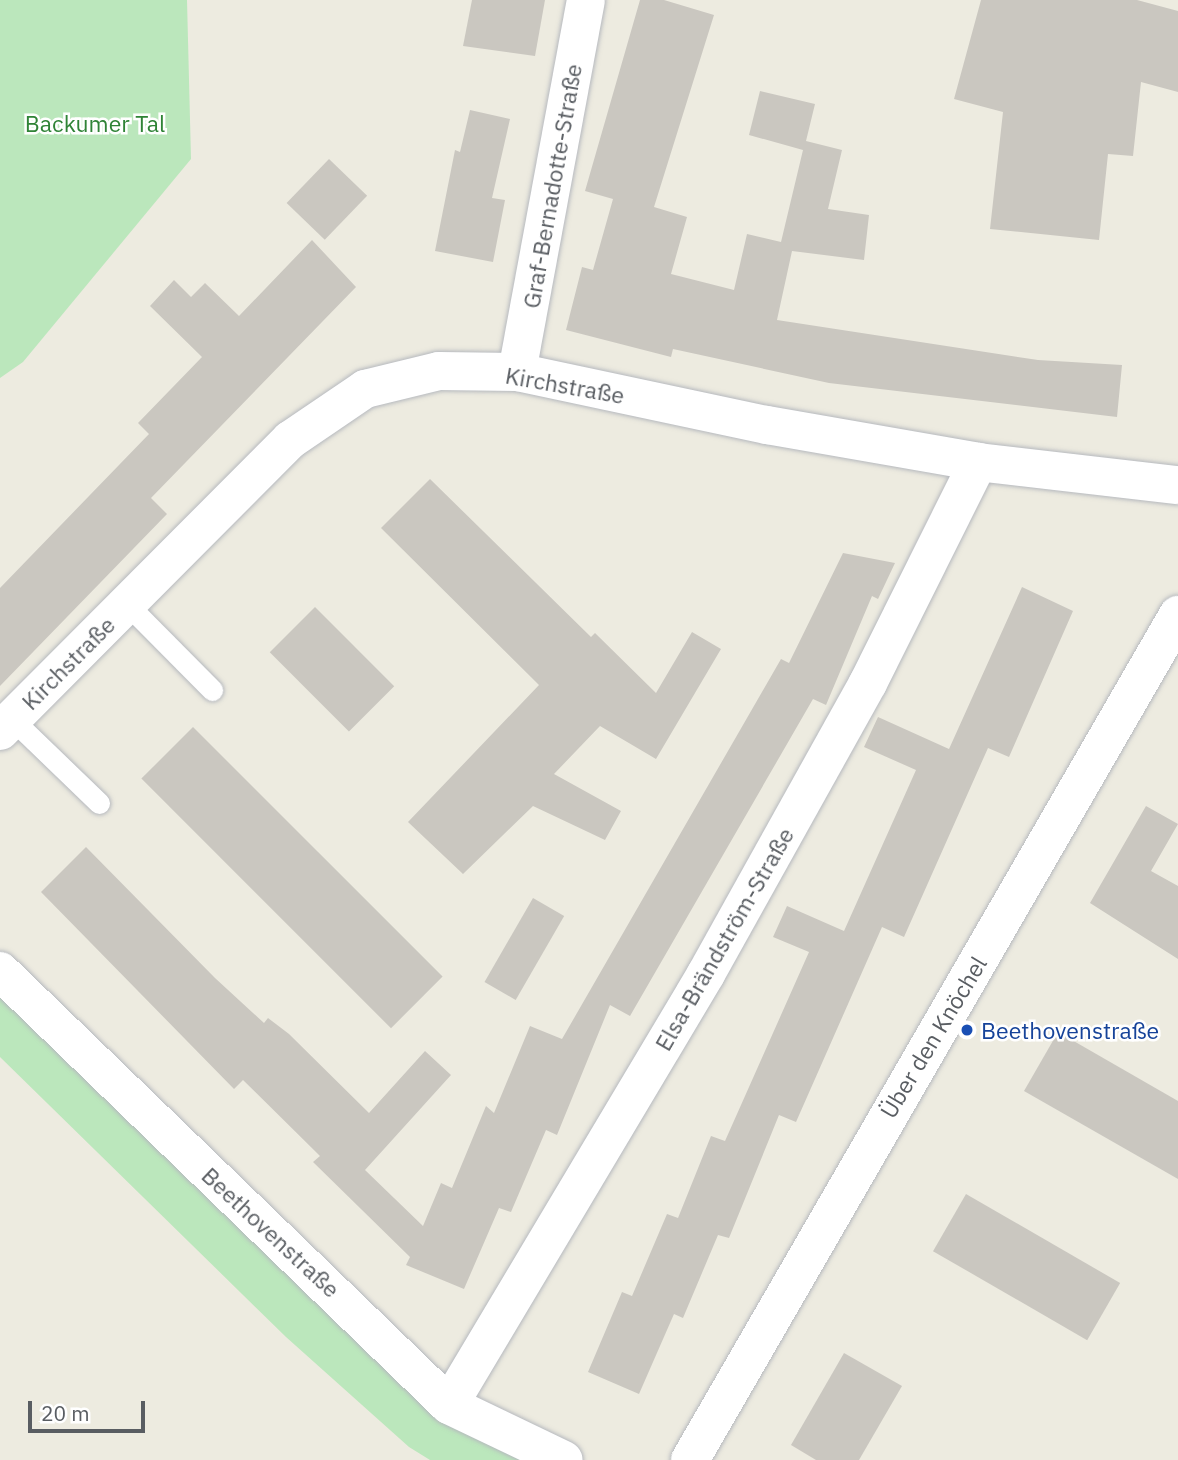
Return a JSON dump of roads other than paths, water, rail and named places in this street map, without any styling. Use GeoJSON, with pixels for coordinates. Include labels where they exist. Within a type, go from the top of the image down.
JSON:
{"type":"FeatureCollection","features":[{"type":"Feature","properties":{"kind":"street","name":"Graf-Bernadotte-Straße"},"geometry":{"type":"LineString","coordinates":[[517,372],[586,0]]}},
{"type":"Feature","properties":{"kind":"street","name":"Kirchstraße"},"geometry":{"type":"LineString","coordinates":[[6,725],[290,440],[365,389],[439,372],[517,372],[767,425],[978,462],[1178,485]]}},
{"type":"Feature","properties":{"kind":"street","name":"Elsa-Brändström-Straße"},"geometry":{"type":"LineString","coordinates":[[449,1405],[706,974],[868,683],[978,462]]}},
{"type":"Feature","properties":{"kind":"street","name":"Über den Knöchel"},"geometry":{"type":"LineString","coordinates":[[690,1460],[1178,615]]}},
{"type":"Feature","properties":{"kind":"street","name":"Beethovenstraße"},"geometry":{"type":"LineString","coordinates":[[0,971],[449,1405],[564,1460]]}},
{"type":"Feature","properties":{"kind":"lane"},"geometry":{"type":"LineString","coordinates":[[127,604],[212,690]]}},
{"type":"Feature","properties":{"kind":"lane"},"geometry":{"type":"LineString","coordinates":[[6,725],[99,803]]}},
{"type":"Feature","properties":{"kind":"place","name":"Beethovenstraße"},"geometry":{"type":"Point","coordinates":[967,1030]}},
{"type":"Feature","properties":{"kind":"park label","name":"Backumer Tal"},"geometry":{"type":"Point","coordinates":[95,123]}}]}
